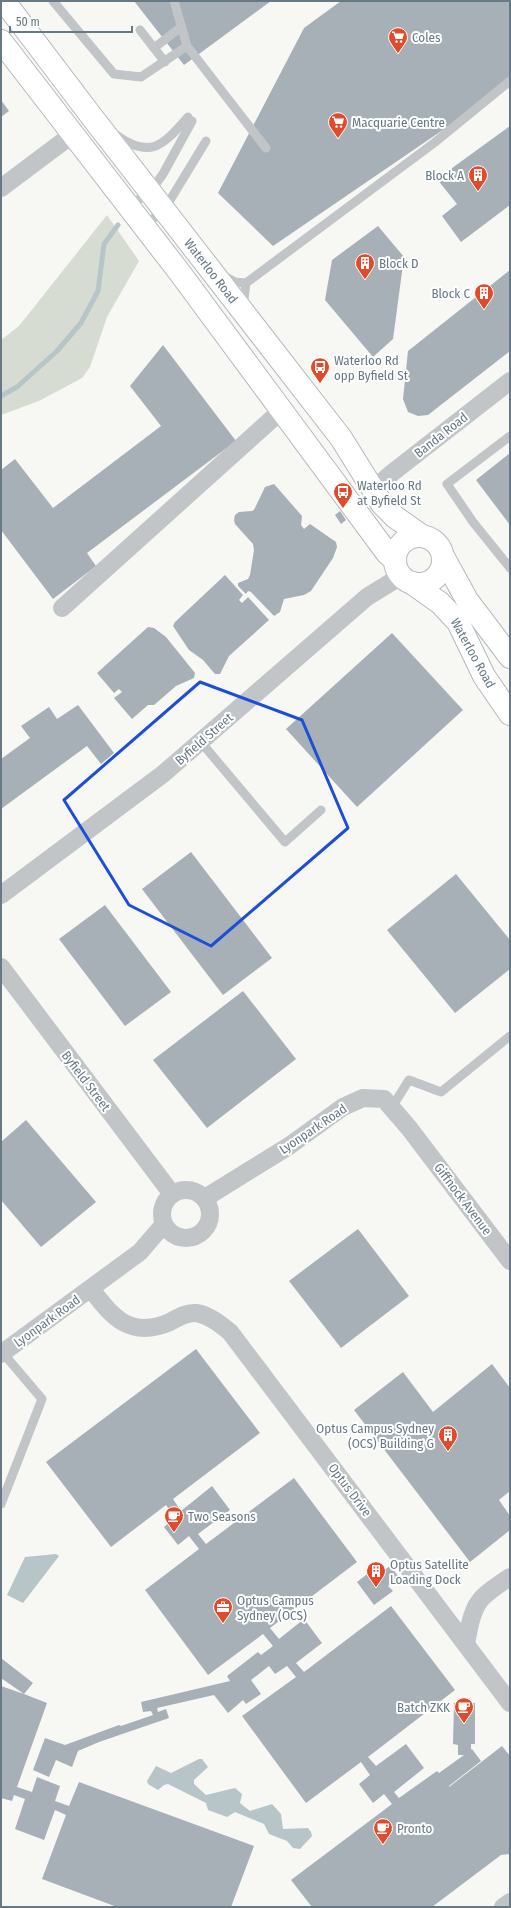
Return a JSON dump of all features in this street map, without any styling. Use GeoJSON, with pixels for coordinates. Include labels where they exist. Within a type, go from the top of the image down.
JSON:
{"type":"FeatureCollection","features":[{"type":"Feature","properties":{"kind":"street","name":"Waterloo Road"},"geometry":{"type":"LineString","coordinates":[[4,1],[206,266],[341,438],[382,504],[395,517],[422,536]]}},
{"type":"Feature","properties":{"kind":"street","name":"Waterloo Road"},"geometry":{"type":"LineString","coordinates":[[1,41],[282,410],[402,573],[440,603],[458,622],[484,676],[510,714]]}},
{"type":"Feature","properties":{"kind":"street"},"geometry":{"type":"LineString","coordinates":[[1,188],[73,134]]}},
{"type":"Feature","properties":{"kind":"street","name":"Banda Road"},"geometry":{"type":"LineString","coordinates":[[373,490],[392,473],[510,381]]}},
{"type":"Feature","properties":{"kind":"street"},"geometry":{"type":"LineString","coordinates":[[62,608],[282,410]]}},
{"type":"Feature","properties":{"kind":"street"},"geometry":{"type":"LineString","coordinates":[[422,536],[431,539],[438,545],[444,558],[443,566],[435,579],[420,585],[402,573],[396,552],[406,540],[422,536]]}},
{"type":"Feature","properties":{"kind":"street","name":"Waterloo Road"},"geometry":{"type":"LineString","coordinates":[[444,558],[467,600],[510,655]]}},
{"type":"Feature","properties":{"kind":"street","name":"Byfield Street"},"geometry":{"type":"LineString","coordinates":[[1,895],[126,803],[367,597],[402,573]]}},
{"type":"Feature","properties":{"kind":"street","name":"Byfield Street"},"geometry":{"type":"LineString","coordinates":[[1,967],[172,1194]]}},
{"type":"Feature","properties":{"kind":"street","name":"Lyonpark Road"},"geometry":{"type":"LineString","coordinates":[[205,1198],[289,1146],[343,1107],[363,1098],[384,1099],[416,1137]]}},
{"type":"Feature","properties":{"kind":"street","name":"Giffnock Avenue"},"geometry":{"type":"LineString","coordinates":[[416,1137],[507,1252]]}},
{"type":"Feature","properties":{"kind":"street"},"geometry":{"type":"LineString","coordinates":[[186,1190],[200,1194],[205,1198],[211,1214],[210,1222],[200,1235],[192,1238],[179,1237],[169,1231],[164,1224],[162,1216],[163,1208],[166,1200],[172,1194],[186,1190]]}},
{"type":"Feature","properties":{"kind":"street","name":"Lyonpark Road"},"geometry":{"type":"LineString","coordinates":[[2,1354],[92,1289],[140,1252],[164,1224]]}},
{"type":"Feature","properties":{"kind":"street","name":"Optus Drive"},"geometry":{"type":"LineString","coordinates":[[92,1289],[108,1311],[129,1325],[151,1329],[184,1315],[195,1313],[216,1320],[230,1332],[510,1703]]}},
{"type":"Feature","properties":{"kind":"street"},"geometry":{"type":"LineString","coordinates":[[466,1644],[476,1607],[483,1597],[510,1577]]}},
{"type":"Feature","properties":{"kind":"street"},"geometry":{"type":"LineString","coordinates":[[504,1907],[510,1902]]}},
{"type":"Feature","properties":{"kind":"lane"},"geometry":{"type":"LineString","coordinates":[[53,1],[114,74],[141,77],[187,46]]}},
{"type":"Feature","properties":{"kind":"lane"},"geometry":{"type":"LineString","coordinates":[[174,1],[187,46],[266,148]]}},
{"type":"Feature","properties":{"kind":"lane"},"geometry":{"type":"LineString","coordinates":[[154,48],[181,27]]}},
{"type":"Feature","properties":{"kind":"lane"},"geometry":{"type":"LineString","coordinates":[[140,30],[165,62]]}},
{"type":"Feature","properties":{"kind":"lane"},"geometry":{"type":"LineString","coordinates":[[206,266],[235,282],[246,283],[434,143],[510,81]]}},
{"type":"Feature","properties":{"kind":"lane"},"geometry":{"type":"LineString","coordinates":[[92,117],[124,141],[133,145],[146,147],[159,145],[167,140],[190,119],[150,192],[128,207]]}},
{"type":"Feature","properties":{"kind":"lane"},"geometry":{"type":"LineString","coordinates":[[143,226],[164,210],[206,141]]}},
{"type":"Feature","properties":{"kind":"lane"},"geometry":{"type":"LineString","coordinates":[[242,311],[246,283]]}},
{"type":"Feature","properties":{"kind":"lane"},"geometry":{"type":"LineString","coordinates":[[510,436],[448,484],[473,522],[510,568]]}},
{"type":"Feature","properties":{"kind":"lane"},"geometry":{"type":"LineString","coordinates":[[200,741],[285,842],[321,810]]}},
{"type":"Feature","properties":{"kind":"lane"},"geometry":{"type":"LineString","coordinates":[[392,1107],[409,1080],[441,1092],[510,1036]]}},
{"type":"Feature","properties":{"kind":"lane"},"geometry":{"type":"LineString","coordinates":[[1,1504],[42,1399],[2,1354]]}},
{"type":"Feature","properties":{"kind":"highlighted area"},"geometry":{"type":"Polygon","coordinates":[[[200,682],[302,720],[348,828],[211,946],[129,905],[64,800],[200,682]]]}},
{"type":"Feature","properties":{"kind":"shaded area"},"geometry":{"type":"Polygon","coordinates":[[[107,215],[139,261],[107,317],[90,367],[82,378],[39,401],[1,415],[1,340],[19,326],[107,215]]]}},
{"type":"Feature","properties":{"kind":"shaded area"},"geometry":{"type":"Polygon","coordinates":[[[56,1554],[59,1556],[23,1603],[7,1595],[25,1557],[56,1554]]]}},
{"type":"Feature","properties":{"kind":"shaded area"},"geometry":{"type":"Polygon","coordinates":[[[199,1759],[202,1759],[208,1767],[194,1780],[194,1784],[206,1795],[235,1788],[242,1794],[240,1803],[250,1811],[272,1804],[281,1814],[283,1829],[308,1828],[312,1836],[300,1849],[293,1848],[287,1841],[269,1834],[264,1824],[235,1812],[227,1817],[208,1810],[206,1803],[168,1784],[164,1785],[158,1790],[148,1784],[147,1781],[156,1766],[171,1773],[199,1759]]]}},
{"type":"Feature","properties":{"kind":"building"},"geometry":{"type":"Polygon","coordinates":[[[134,1],[271,1],[184,65],[134,1]]]}},
{"type":"Feature","properties":{"kind":"building","name":"Macquarie Centre"},"geometry":{"type":"Polygon","coordinates":[[[341,1],[510,1],[510,84],[273,246],[218,193],[304,28],[341,1]]]}},
{"type":"Feature","properties":{"kind":"building"},"geometry":{"type":"Polygon","coordinates":[[[1,100],[9,111],[1,117],[1,100]]]}},
{"type":"Feature","properties":{"kind":"building","name":"Block A"},"geometry":{"type":"Polygon","coordinates":[[[510,126],[510,205],[461,242],[442,216],[457,204],[437,179],[510,126]]]}},
{"type":"Feature","properties":{"kind":"building","name":"Block D"},"geometry":{"type":"Polygon","coordinates":[[[378,226],[404,257],[393,339],[373,357],[325,300],[332,260],[378,226]]]}},
{"type":"Feature","properties":{"kind":"building","name":"Block C"},"geometry":{"type":"Polygon","coordinates":[[[510,270],[510,351],[428,415],[418,416],[408,412],[403,399],[408,351],[510,270]]]}},
{"type":"Feature","properties":{"kind":"building"},"geometry":{"type":"Polygon","coordinates":[[[163,345],[236,441],[87,553],[96,566],[53,599],[1,530],[1,470],[15,459],[53,508],[161,426],[130,386],[163,345]]]}},
{"type":"Feature","properties":{"kind":"building"},"geometry":{"type":"Polygon","coordinates":[[[510,453],[510,525],[476,480],[510,453]]]}},
{"type":"Feature","properties":{"kind":"building"},"geometry":{"type":"Polygon","coordinates":[[[274,484],[302,516],[301,525],[304,529],[310,524],[336,542],[337,547],[333,558],[311,591],[304,595],[284,599],[280,612],[274,616],[251,592],[248,591],[246,594],[238,586],[238,583],[248,579],[250,575],[254,550],[253,544],[235,524],[234,520],[235,515],[239,512],[254,510],[265,487],[274,484]]]}},
{"type":"Feature","properties":{"kind":"building"},"geometry":{"type":"Polygon","coordinates":[[[340,511],[346,520],[341,524],[335,515],[340,511]]]}},
{"type":"Feature","properties":{"kind":"building"},"geometry":{"type":"Polygon","coordinates":[[[225,575],[243,595],[239,600],[242,603],[248,597],[269,620],[229,656],[220,674],[215,674],[203,660],[189,650],[173,626],[175,622],[225,575]]]}},
{"type":"Feature","properties":{"kind":"building"},"geometry":{"type":"Polygon","coordinates":[[[148,627],[154,628],[166,637],[195,673],[194,678],[176,686],[154,705],[148,705],[132,719],[114,698],[122,692],[119,689],[114,693],[97,673],[148,627]]]}},
{"type":"Feature","properties":{"kind":"building"},"geometry":{"type":"Polygon","coordinates":[[[392,633],[463,710],[357,807],[286,729],[392,633]]]}},
{"type":"Feature","properties":{"kind":"building"},"geometry":{"type":"Polygon","coordinates":[[[78,705],[114,753],[101,764],[87,746],[1,809],[1,759],[30,738],[21,726],[49,707],[57,719],[78,705]]]}},
{"type":"Feature","properties":{"kind":"building"},"geometry":{"type":"Polygon","coordinates":[[[191,852],[272,958],[223,995],[142,889],[191,852]]]}},
{"type":"Feature","properties":{"kind":"building"},"geometry":{"type":"Polygon","coordinates":[[[456,874],[510,940],[510,969],[455,1013],[387,930],[456,874]]]}},
{"type":"Feature","properties":{"kind":"building"},"geometry":{"type":"Polygon","coordinates":[[[105,905],[171,992],[125,1026],[59,939],[105,905]]]}},
{"type":"Feature","properties":{"kind":"building"},"geometry":{"type":"Polygon","coordinates":[[[243,991],[296,1059],[207,1128],[153,1060],[243,991]]]}},
{"type":"Feature","properties":{"kind":"building"},"geometry":{"type":"Polygon","coordinates":[[[26,1120],[96,1202],[41,1247],[1,1200],[1,1142],[26,1120]]]}},
{"type":"Feature","properties":{"kind":"building"},"geometry":{"type":"Polygon","coordinates":[[[358,1229],[409,1296],[341,1348],[289,1281],[358,1229]]]}},
{"type":"Feature","properties":{"kind":"building","name":"Optus Campus Sydney (OCS)"},"geometry":{"type":"Polygon","coordinates":[[[196,1349],[260,1433],[173,1499],[181,1511],[212,1486],[230,1510],[198,1534],[206,1544],[294,1478],[357,1562],[270,1628],[279,1639],[304,1619],[322,1643],[296,1663],[304,1672],[391,1606],[455,1690],[368,1757],[376,1766],[406,1744],[424,1768],[394,1792],[399,1798],[437,1771],[439,1773],[464,1755],[458,1755],[458,1745],[453,1744],[454,1703],[458,1701],[470,1701],[471,1703],[475,1703],[475,1744],[471,1744],[471,1750],[472,1749],[481,1761],[449,1787],[502,1746],[510,1756],[510,1854],[501,1855],[432,1907],[312,1907],[291,1880],[392,1804],[384,1794],[373,1803],[359,1784],[370,1775],[361,1762],[306,1803],[242,1716],[296,1677],[287,1666],[275,1674],[269,1666],[251,1680],[261,1694],[246,1704],[243,1700],[228,1713],[214,1695],[157,1708],[158,1712],[166,1709],[169,1718],[99,1742],[78,1751],[72,1767],[56,1760],[49,1777],[33,1770],[45,1738],[65,1745],[119,1725],[121,1726],[153,1715],[151,1711],[143,1712],[141,1702],[230,1681],[227,1676],[258,1652],[261,1655],[273,1646],[263,1634],[208,1675],[145,1590],[199,1549],[189,1536],[178,1545],[164,1527],[175,1517],[166,1505],[111,1547],[46,1462],[196,1349]]]}},
{"type":"Feature","properties":{"kind":"building","name":"Optus Campus Sydney (OCS) Building G"},"geometry":{"type":"Polygon","coordinates":[[[492,1364],[510,1388],[510,1491],[499,1500],[510,1516],[510,1530],[470,1562],[354,1410],[403,1372],[433,1412],[492,1364]]]}},
{"type":"Feature","properties":{"kind":"building","name":"Optus Satellite Loading Dock"},"geometry":{"type":"Polygon","coordinates":[[[390,1566],[399,1577],[388,1586],[393,1591],[374,1605],[357,1582],[375,1568],[379,1574],[390,1566]]]}},
{"type":"Feature","properties":{"kind":"building"},"geometry":{"type":"Polygon","coordinates":[[[1,1658],[33,1683],[24,1694],[1,1678],[1,1658]]]}},
{"type":"Feature","properties":{"kind":"building"},"geometry":{"type":"Polygon","coordinates":[[[1,1686],[47,1703],[17,1787],[32,1792],[37,1777],[60,1786],[55,1801],[69,1806],[79,1782],[254,1846],[231,1907],[117,1907],[42,1879],[66,1815],[55,1810],[44,1840],[15,1829],[25,1799],[14,1795],[12,1801],[1,1798],[1,1686]]]}},
{"type":"Feature","properties":{"kind":"waterway"},"geometry":{"type":"LineString","coordinates":[[1,396],[17,387],[57,351],[81,323],[98,291],[104,244],[118,225]]}},
{"type":"Feature","properties":{"kind":"place","name":"Coles"},"geometry":{"type":"Point","coordinates":[398,54]}},
{"type":"Feature","properties":{"kind":"place","name":"Macquarie Centre"},"geometry":{"type":"Point","coordinates":[338,139]}},
{"type":"Feature","properties":{"kind":"place","name":"Block A"},"geometry":{"type":"Point","coordinates":[478,192]}},
{"type":"Feature","properties":{"kind":"place","name":"Block D"},"geometry":{"type":"Point","coordinates":[365,280]}},
{"type":"Feature","properties":{"kind":"place","name":"Block C"},"geometry":{"type":"Point","coordinates":[484,310]}},
{"type":"Feature","properties":{"kind":"place","name":"Waterloo Rd opp Byfield St"},"geometry":{"type":"Point","coordinates":[320,384]}},
{"type":"Feature","properties":{"kind":"place","name":"Waterloo Rd at Byfield St"},"geometry":{"type":"Point","coordinates":[343,509]}},
{"type":"Feature","properties":{"kind":"place","name":"Optus Campus Sydney (OCS) Building G"},"geometry":{"type":"Point","coordinates":[448,1452]}},
{"type":"Feature","properties":{"kind":"place","name":"Two Seasons"},"geometry":{"type":"Point","coordinates":[174,1533]}},
{"type":"Feature","properties":{"kind":"place","name":"Optus Satellite Loading Dock"},"geometry":{"type":"Point","coordinates":[376,1588]}},
{"type":"Feature","properties":{"kind":"place","name":"Optus Campus Sydney (OCS)"},"geometry":{"type":"Point","coordinates":[223,1624]}},
{"type":"Feature","properties":{"kind":"place","name":"Batch ZKK"},"geometry":{"type":"Point","coordinates":[464,1724]}},
{"type":"Feature","properties":{"kind":"place","name":"Pronto"},"geometry":{"type":"Point","coordinates":[383,1845]}}]}
